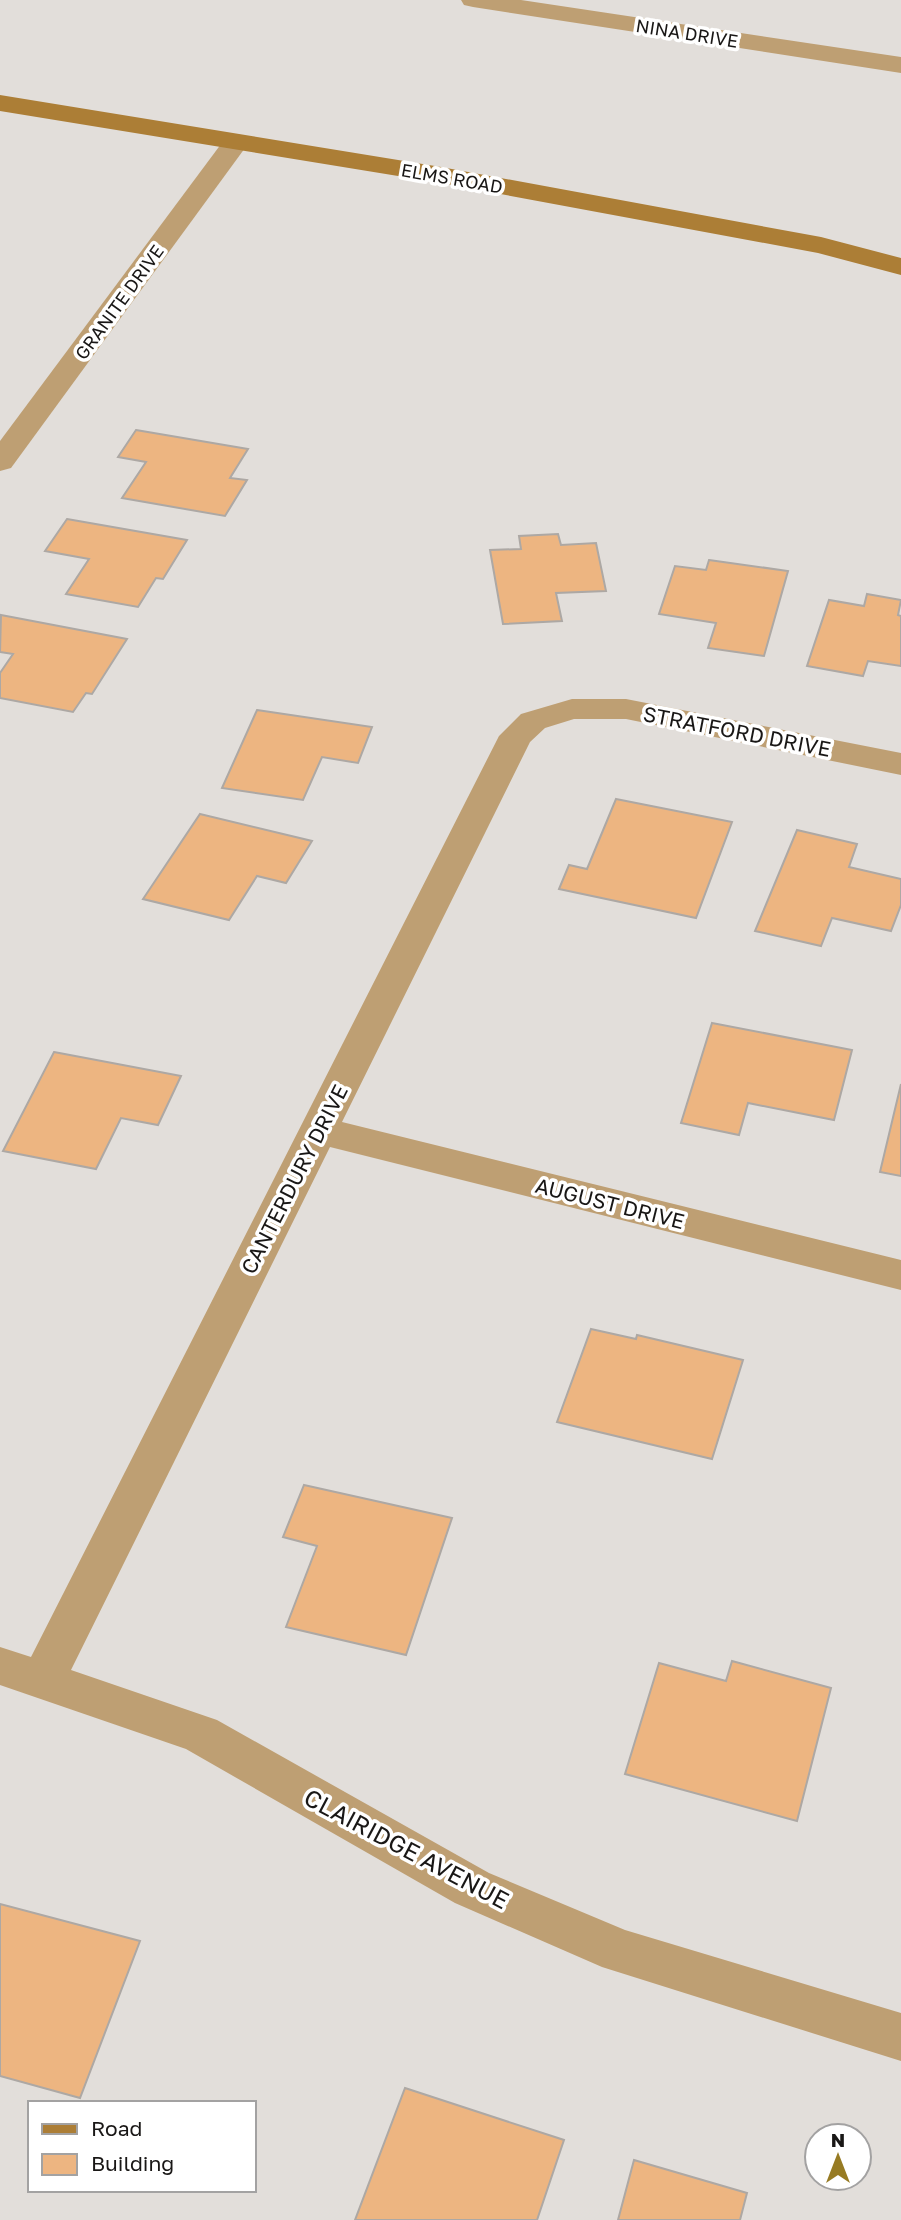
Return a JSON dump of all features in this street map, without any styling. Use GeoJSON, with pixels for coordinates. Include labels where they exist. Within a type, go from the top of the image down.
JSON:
{"type":"FeatureCollection","features":[{"type":"Feature","properties":{"kind":"main road","name":"ELMS ROAD"},"geometry":{"type":"LineString","coordinates":[[0,103],[441,175],[821,245],[901,267]]}},
{"type":"Feature","properties":{"kind":"street","name":"NINA DRIVE"},"geometry":{"type":"LineString","coordinates":[[473,0],[901,65]]}},
{"type":"Feature","properties":{"kind":"street","name":"GRANITE DRIVE"},"geometry":{"type":"LineString","coordinates":[[0,462],[49,400],[236,142]]}},
{"type":"Feature","properties":{"kind":"street","name":"STRATFORD DRIVE"},"geometry":{"type":"LineString","coordinates":[[572,709],[626,709],[901,764]]}},
{"type":"Feature","properties":{"kind":"street","name":"CANTERDURY DRIVE"},"geometry":{"type":"LineString","coordinates":[[22,1673],[318,1130],[516,736],[533,722],[572,709]]}},
{"type":"Feature","properties":{"kind":"street","name":"AUGUST DRIVE"},"geometry":{"type":"LineString","coordinates":[[318,1130],[901,1275]]}},
{"type":"Feature","properties":{"kind":"street","name":"CLAIRIDGE AVENUE"},"geometry":{"type":"LineString","coordinates":[[22,1673],[201,1734],[472,1888],[619,1951],[901,2037]]}},
{"type":"Feature","properties":{"kind":"building"},"geometry":{"type":"Polygon","coordinates":[[[136,430],[248,449],[230,478],[247,480],[225,516],[122,498],[146,462],[118,457],[136,430]]]}},
{"type":"Feature","properties":{"kind":"building"},"geometry":{"type":"Polygon","coordinates":[[[67,519],[187,540],[163,579],[156,578],[138,607],[66,594],[89,559],[45,551],[67,519]]]}},
{"type":"Feature","properties":{"kind":"building"},"geometry":{"type":"Polygon","coordinates":[[[558,534],[561,545],[596,543],[606,591],[556,593],[562,621],[503,624],[490,550],[521,549],[519,536],[558,534]]]}},
{"type":"Feature","properties":{"kind":"building"},"geometry":{"type":"Polygon","coordinates":[[[709,560],[788,571],[764,656],[708,648],[716,623],[659,614],[675,566],[706,570],[709,560]]]}},
{"type":"Feature","properties":{"kind":"building"},"geometry":{"type":"Polygon","coordinates":[[[867,594],[901,600],[898,615],[901,616],[901,666],[868,661],[863,676],[807,666],[829,600],[864,606],[867,594]]]}},
{"type":"Feature","properties":{"kind":"building"},"geometry":{"type":"Polygon","coordinates":[[[1,615],[127,639],[92,694],[86,693],[73,712],[0,698],[0,673],[13,654],[0,652],[1,615]]]}},
{"type":"Feature","properties":{"kind":"building"},"geometry":{"type":"Polygon","coordinates":[[[257,710],[372,727],[358,763],[322,757],[303,800],[222,788],[257,710]]]}},
{"type":"Feature","properties":{"kind":"building"},"geometry":{"type":"Polygon","coordinates":[[[616,799],[732,822],[696,918],[559,889],[569,865],[587,869],[616,799]]]}},
{"type":"Feature","properties":{"kind":"building"},"geometry":{"type":"Polygon","coordinates":[[[200,814],[312,841],[286,883],[257,876],[229,920],[143,899],[200,814]]]}},
{"type":"Feature","properties":{"kind":"building"},"geometry":{"type":"Polygon","coordinates":[[[797,830],[857,844],[849,867],[901,879],[901,905],[891,931],[832,918],[821,946],[755,931],[797,830]]]}},
{"type":"Feature","properties":{"kind":"building"},"geometry":{"type":"Polygon","coordinates":[[[712,1023],[852,1050],[834,1120],[748,1103],[739,1135],[681,1123],[712,1023]]]}},
{"type":"Feature","properties":{"kind":"building"},"geometry":{"type":"Polygon","coordinates":[[[54,1052],[181,1076],[158,1125],[121,1118],[96,1169],[3,1151],[54,1052]]]}},
{"type":"Feature","properties":{"kind":"building"},"geometry":{"type":"Polygon","coordinates":[[[901,1084],[901,1176],[880,1172],[901,1084]]]}},
{"type":"Feature","properties":{"kind":"building"},"geometry":{"type":"Polygon","coordinates":[[[591,1329],[636,1339],[637,1335],[743,1360],[712,1459],[557,1422],[591,1329]]]}},
{"type":"Feature","properties":{"kind":"building"},"geometry":{"type":"Polygon","coordinates":[[[304,1485],[452,1518],[406,1655],[286,1627],[317,1546],[283,1537],[304,1485]]]}},
{"type":"Feature","properties":{"kind":"building"},"geometry":{"type":"Polygon","coordinates":[[[732,1661],[831,1688],[797,1821],[625,1774],[659,1663],[726,1681],[732,1661]]]}},
{"type":"Feature","properties":{"kind":"building"},"geometry":{"type":"Polygon","coordinates":[[[0,1904],[140,1941],[80,2098],[0,2076],[0,1904]]]}},
{"type":"Feature","properties":{"kind":"building"},"geometry":{"type":"Polygon","coordinates":[[[405,2088],[564,2140],[537,2220],[355,2220],[405,2088]]]}},
{"type":"Feature","properties":{"kind":"building"},"geometry":{"type":"Polygon","coordinates":[[[634,2160],[747,2193],[740,2220],[618,2220],[634,2160]]]}}]}
